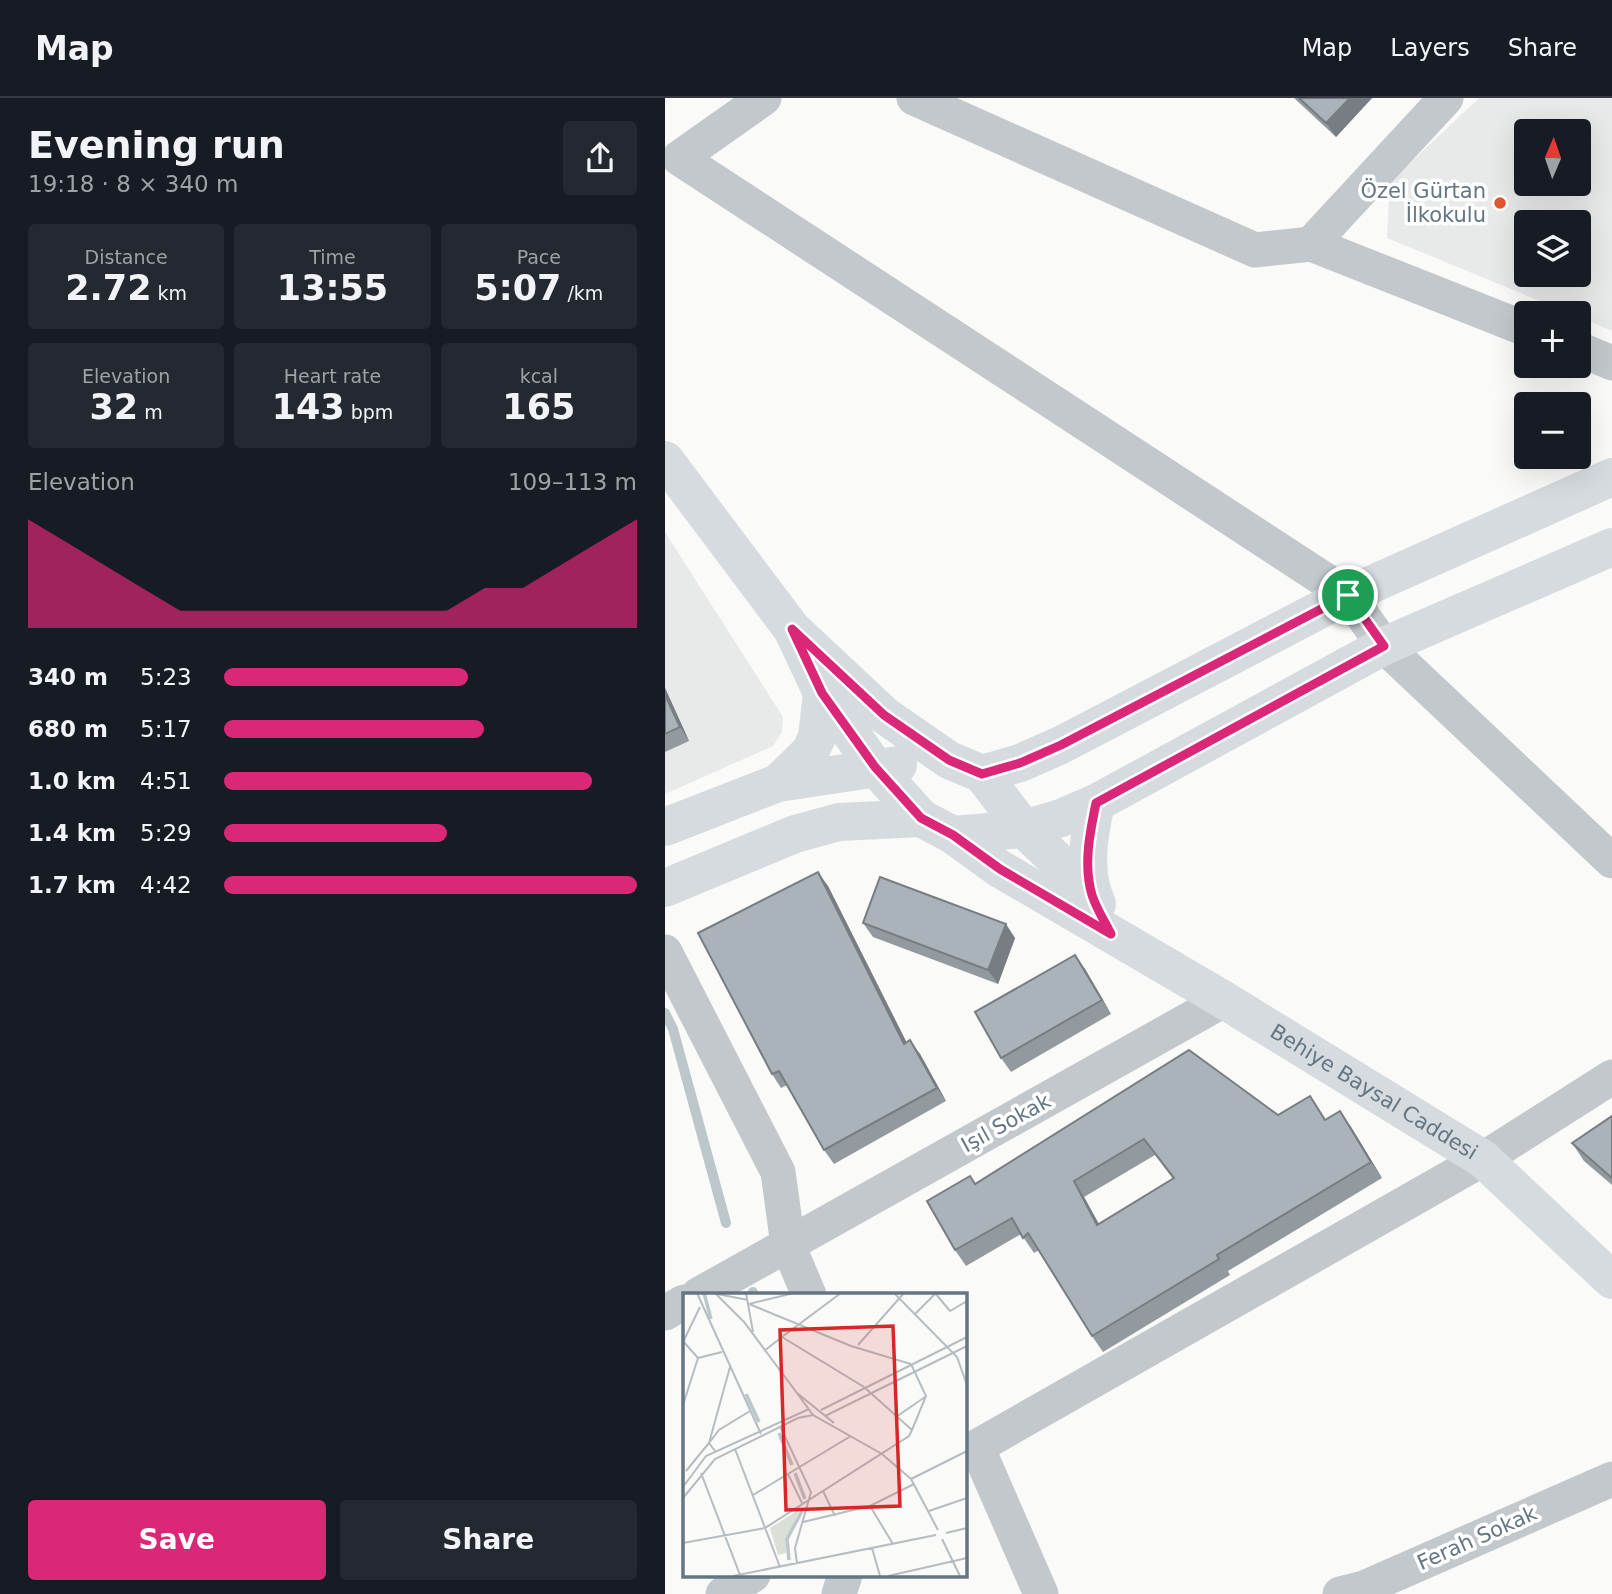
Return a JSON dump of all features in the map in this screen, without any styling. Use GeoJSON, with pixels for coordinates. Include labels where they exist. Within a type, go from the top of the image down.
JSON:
{"type":"FeatureCollection","features":[{"type":"Feature","properties":{"kind":"main road"},"geometry":{"type":"LineString","coordinates":[[665,460],[792,629],[884,715],[965,767],[1024,829],[1092,894]]}},
{"type":"Feature","properties":{"kind":"main road"},"geometry":{"type":"LineString","coordinates":[[665,827],[778,783],[875,767],[965,767],[1020,763],[1061,745],[1348,595],[1612,477]]}},
{"type":"Feature","properties":{"kind":"main road"},"geometry":{"type":"LineString","coordinates":[[665,888],[795,834],[839,822],[1024,829],[1061,818],[1096,803],[1384,646],[1612,547]]}},
{"type":"Feature","properties":{"kind":"main road","name":"Behiye Baysal Caddesi"},"geometry":{"type":"LineString","coordinates":[[792,629],[822,693],[875,767],[937,827],[1000,869],[1224,1000],[1483,1160],[1612,1280]]}},
{"type":"Feature","properties":{"kind":"main road"},"geometry":{"type":"LineString","coordinates":[[778,783],[810,752],[817,737],[822,693]]}},
{"type":"Feature","properties":{"kind":"main road"},"geometry":{"type":"LineString","coordinates":[[1096,803],[1088,858],[1092,894],[1111,934]]}},
{"type":"Feature","properties":{"kind":"street"},"geometry":{"type":"LineString","coordinates":[[764,98],[672,163],[1348,595],[1384,646],[1610,857]]}},
{"type":"Feature","properties":{"kind":"street"},"geometry":{"type":"LineString","coordinates":[[914,98],[1255,250],[1311,243],[1514,324]]}},
{"type":"Feature","properties":{"kind":"street"},"geometry":{"type":"LineString","coordinates":[[1311,243],[1446,98]]}},
{"type":"Feature","properties":{"kind":"street"},"geometry":{"type":"LineString","coordinates":[[1591,354],[1612,363]]}},
{"type":"Feature","properties":{"kind":"street"},"geometry":{"type":"LineString","coordinates":[[665,952],[778,1172],[788,1245],[808,1293]]}},
{"type":"Feature","properties":{"kind":"street","name":"Işıl Sokak"},"geometry":{"type":"LineString","coordinates":[[702,1293],[1224,1000]]}},
{"type":"Feature","properties":{"kind":"street"},"geometry":{"type":"LineString","coordinates":[[1041,1594],[971,1450],[1483,1160],[1612,1077]]}},
{"type":"Feature","properties":{"kind":"street"},"geometry":{"type":"LineString","coordinates":[[665,1313],[683,1303]]}},
{"type":"Feature","properties":{"kind":"street","name":"Ferah Sokak"},"geometry":{"type":"LineString","coordinates":[[1357,1592],[1612,1479]]}},
{"type":"Feature","properties":{"kind":"street"},"geometry":{"type":"LineString","coordinates":[[723,1594],[751,1576]]}},
{"type":"Feature","properties":{"kind":"street"},"geometry":{"type":"LineString","coordinates":[[839,1594],[845,1576]]}},
{"type":"Feature","properties":{"kind":"shaded area","name":"Özel Gürtan İlkokulu"},"geometry":{"type":"Polygon","coordinates":[[[1479,98],[1612,98],[1612,331],[1591,322],[1591,301],[1540,301],[1387,238],[1390,182],[1479,98]]]}},
{"type":"Feature","properties":{"kind":"shaded area"},"geometry":{"type":"Polygon","coordinates":[[[665,532],[783,717],[782,732],[773,746],[665,794],[665,532]]]}},
{"type":"Feature","properties":{"kind":"building"},"geometry":{"type":"Polygon","coordinates":[[[1299,98],[1350,98],[1326,123],[1299,98]]]}},
{"type":"Feature","properties":{"kind":"building"},"geometry":{"type":"Polygon","coordinates":[[[665,695],[680,727],[665,734],[665,695]]]}},
{"type":"Feature","properties":{"kind":"building"},"geometry":{"type":"Polygon","coordinates":[[[818,872],[904,1044],[910,1040],[937,1088],[824,1150],[779,1071],[772,1074],[698,933],[818,872]]]}},
{"type":"Feature","properties":{"kind":"building"},"geometry":{"type":"Polygon","coordinates":[[[880,877],[1006,924],[988,970],[863,923],[880,877]]]}},
{"type":"Feature","properties":{"kind":"building"},"geometry":{"type":"Polygon","coordinates":[[[1075,955],[1102,1000],[1001,1058],[975,1012],[1075,955]]]}},
{"type":"Feature","properties":{"kind":"building"},"geometry":{"type":"Polygon","coordinates":[[[1189,1050],[1278,1115],[1310,1096],[1325,1120],[1340,1111],[1371,1162],[1217,1255],[1219,1259],[1092,1336],[1028,1233],[1023,1238],[1012,1218],[955,1250],[927,1201],[970,1176],[975,1184],[1189,1050]],[[1144,1139],[1074,1181],[1097,1225],[1174,1178],[1144,1139]]]}},
{"type":"Feature","properties":{"kind":"building"},"geometry":{"type":"Polygon","coordinates":[[[1612,1116],[1612,1178],[1572,1143],[1612,1116]]]}},
{"type":"Feature","properties":{"kind":"waterway"},"geometry":{"type":"LineString","coordinates":[[665,1013],[673,1029],[726,1223]]}},
{"type":"Feature","properties":{"kind":"place","name":"Özel Gürtan İlkokulu"},"geometry":{"type":"Point","coordinates":[1500,203]}},
{"type":"Feature","properties":{"kind":"route"},"geometry":{"type":"LineString","coordinates":[[1348,595],[1384,646],[1096,803],[1088,858],[1092,894],[1111,934],[1000,869],[953,835],[921,818],[875,767],[822,693],[792,629],[884,715],[949,760],[982,774],[1020,763],[1061,745],[1348,595]]}}]}
